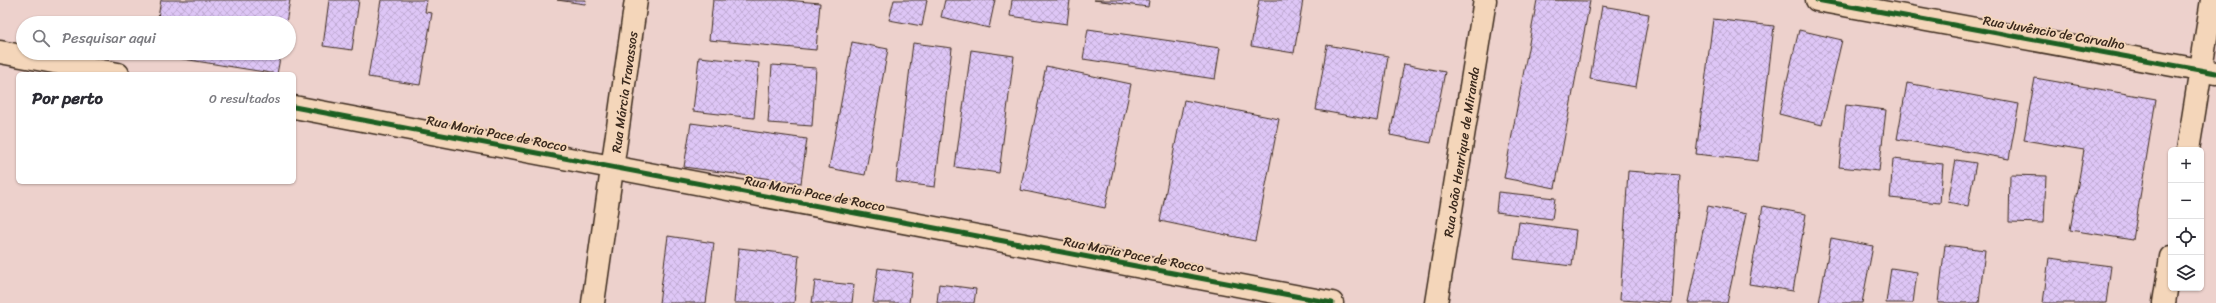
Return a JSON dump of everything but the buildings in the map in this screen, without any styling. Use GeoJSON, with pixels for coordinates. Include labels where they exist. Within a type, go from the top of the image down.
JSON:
{"type":"FeatureCollection","features":[{"type":"Feature","properties":{"kind":"street","name":"Rua Márcia Travassos"},"geometry":{"type":"LineString","coordinates":[[593,303],[636,0]]}},
{"type":"Feature","properties":{"kind":"street","name":"Rua João Henrique de Miranda"},"geometry":{"type":"LineString","coordinates":[[1436,303],[1485,0]]}},
{"type":"Feature","properties":{"kind":"street","name":"Rua Juvêncio de Carvalho"},"geometry":{"type":"LineString","coordinates":[[1817,0],[2208,71]]}},
{"type":"Feature","properties":{"kind":"street"},"geometry":{"type":"LineString","coordinates":[[2189,147],[2208,71],[2212,0]]}},
{"type":"Feature","properties":{"kind":"street"},"geometry":{"type":"LineString","coordinates":[[0,52],[16,55]]}},
{"type":"Feature","properties":{"kind":"street"},"geometry":{"type":"LineString","coordinates":[[43,60],[107,72]]}},
{"type":"Feature","properties":{"kind":"street","name":"Rua Maria Pace de Rocco"},"geometry":{"type":"LineString","coordinates":[[296,107],[613,166],[1332,303]]}},
{"type":"Feature","properties":{"kind":"street"},"geometry":{"type":"LineString","coordinates":[[2164,303],[2168,277]]}},
{"type":"Feature","properties":{"kind":"cycle path"},"geometry":{"type":"LineString","coordinates":[[1817,0],[2216,73]]}},
{"type":"Feature","properties":{"kind":"cycle path"},"geometry":{"type":"LineString","coordinates":[[296,107],[1332,303]]}}]}
